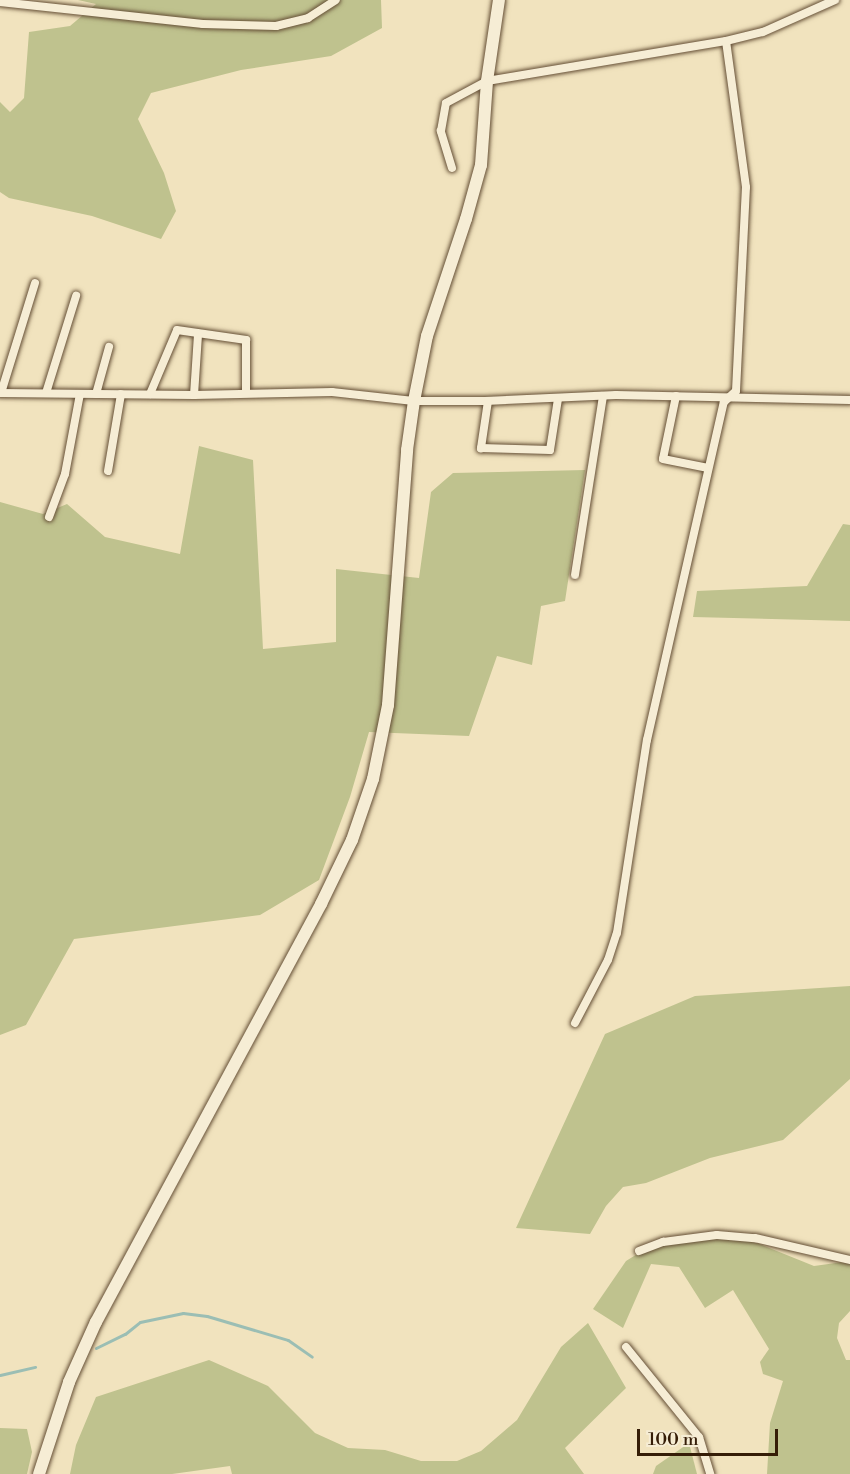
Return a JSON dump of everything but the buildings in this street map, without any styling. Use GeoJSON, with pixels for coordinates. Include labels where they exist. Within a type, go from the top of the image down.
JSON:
{"type":"FeatureCollection","features":[{"type":"Feature","properties":{"kind":"street"},"geometry":{"type":"LineString","coordinates":[[0,2],[203,24],[276,26],[308,18],[336,0]]}},
{"type":"Feature","properties":{"kind":"street"},"geometry":{"type":"LineString","coordinates":[[39,1474],[69,1382],[96,1322],[321,904],[360,821],[373,779],[388,705],[407,450],[414,401],[427,336],[466,219],[481,165],[487,81],[499,0]]}},
{"type":"Feature","properties":{"kind":"street"},"geometry":{"type":"LineString","coordinates":[[452,168],[441,130],[446,103],[487,81],[726,41],[764,32],[835,0]]}},
{"type":"Feature","properties":{"kind":"street"},"geometry":{"type":"LineString","coordinates":[[575,1023],[608,960],[617,933],[647,740],[724,402],[736,391],[746,187],[726,41]]}},
{"type":"Feature","properties":{"kind":"street"},"geometry":{"type":"LineString","coordinates":[[35,283],[1,393],[194,395],[332,392],[414,401],[488,401],[603,396],[850,400]]}},
{"type":"Feature","properties":{"kind":"street"},"geometry":{"type":"LineString","coordinates":[[46,393],[76,296]]}},
{"type":"Feature","properties":{"kind":"street"},"geometry":{"type":"LineString","coordinates":[[150,394],[177,330],[246,340],[246,393]]}},
{"type":"Feature","properties":{"kind":"street"},"geometry":{"type":"LineString","coordinates":[[194,395],[198,334]]}},
{"type":"Feature","properties":{"kind":"street"},"geometry":{"type":"LineString","coordinates":[[96,394],[109,347]]}},
{"type":"Feature","properties":{"kind":"street"},"geometry":{"type":"LineString","coordinates":[[49,517],[65,474],[80,394]]}},
{"type":"Feature","properties":{"kind":"street"},"geometry":{"type":"LineString","coordinates":[[108,471],[121,394]]}},
{"type":"Feature","properties":{"kind":"street"},"geometry":{"type":"LineString","coordinates":[[575,575],[603,396]]}},
{"type":"Feature","properties":{"kind":"street"},"geometry":{"type":"LineString","coordinates":[[675,396],[663,459],[708,468]]}},
{"type":"Feature","properties":{"kind":"street"},"geometry":{"type":"LineString","coordinates":[[488,401],[481,448],[550,450],[558,399]]}},
{"type":"Feature","properties":{"kind":"street"},"geometry":{"type":"LineString","coordinates":[[639,1251],[663,1242],[717,1235],[755,1238],[850,1260]]}},
{"type":"Feature","properties":{"kind":"street"},"geometry":{"type":"LineString","coordinates":[[626,1347],[699,1437],[710,1474]]}},
{"type":"Feature","properties":{"kind":"green space"},"geometry":{"type":"Polygon","coordinates":[[[78,0],[381,0],[382,28],[331,56],[241,70],[151,93],[138,119],[164,173],[176,211],[161,239],[92,216],[9,198],[0,192],[0,102],[10,112],[24,98],[29,32],[70,26],[96,4],[78,0]]]}},
{"type":"Feature","properties":{"kind":"green space"},"geometry":{"type":"Polygon","coordinates":[[[199,446],[253,460],[263,649],[336,642],[336,569],[419,578],[431,492],[453,473],[585,470],[565,601],[541,606],[532,665],[497,656],[469,736],[369,732],[350,797],[319,880],[260,915],[74,939],[26,1025],[0,1035],[0,502],[43,514],[67,504],[105,537],[180,554],[199,446]]]}},
{"type":"Feature","properties":{"kind":"green space"},"geometry":{"type":"Polygon","coordinates":[[[843,524],[850,525],[850,621],[693,617],[697,591],[807,586],[843,524]]]}},
{"type":"Feature","properties":{"kind":"green space"},"geometry":{"type":"Polygon","coordinates":[[[850,986],[850,1079],[783,1140],[710,1158],[646,1183],[623,1187],[606,1206],[590,1234],[516,1228],[605,1034],[695,996],[850,986]]]}},
{"type":"Feature","properties":{"kind":"green space"},"geometry":{"type":"Polygon","coordinates":[[[730,1232],[814,1266],[850,1261],[850,1311],[839,1323],[837,1338],[846,1360],[850,1360],[850,1474],[767,1474],[770,1423],[783,1381],[763,1374],[760,1362],[769,1349],[733,1290],[705,1308],[679,1267],[651,1264],[623,1328],[593,1309],[626,1261],[647,1248],[681,1236],[730,1232]]]}},
{"type":"Feature","properties":{"kind":"green space"},"geometry":{"type":"Polygon","coordinates":[[[588,1323],[626,1388],[565,1448],[584,1474],[232,1474],[230,1466],[172,1474],[70,1474],[76,1445],[96,1397],[209,1360],[268,1386],[315,1433],[348,1448],[385,1450],[421,1461],[457,1461],[481,1451],[517,1420],[561,1347],[588,1323]]]}},
{"type":"Feature","properties":{"kind":"green space"},"geometry":{"type":"Polygon","coordinates":[[[0,1428],[27,1429],[32,1452],[27,1474],[0,1474],[0,1428]]]}},
{"type":"Feature","properties":{"kind":"green space"},"geometry":{"type":"Polygon","coordinates":[[[689,1443],[697,1474],[653,1474],[656,1466],[689,1443]]]}},
{"type":"Feature","properties":{"kind":"waterway"},"geometry":{"type":"LineString","coordinates":[[96,1348],[125,1334],[140,1322],[183,1313],[207,1316],[288,1340],[312,1357]]}},
{"type":"Feature","properties":{"kind":"waterway"},"geometry":{"type":"LineString","coordinates":[[0,1375],[35,1367]]}}]}
